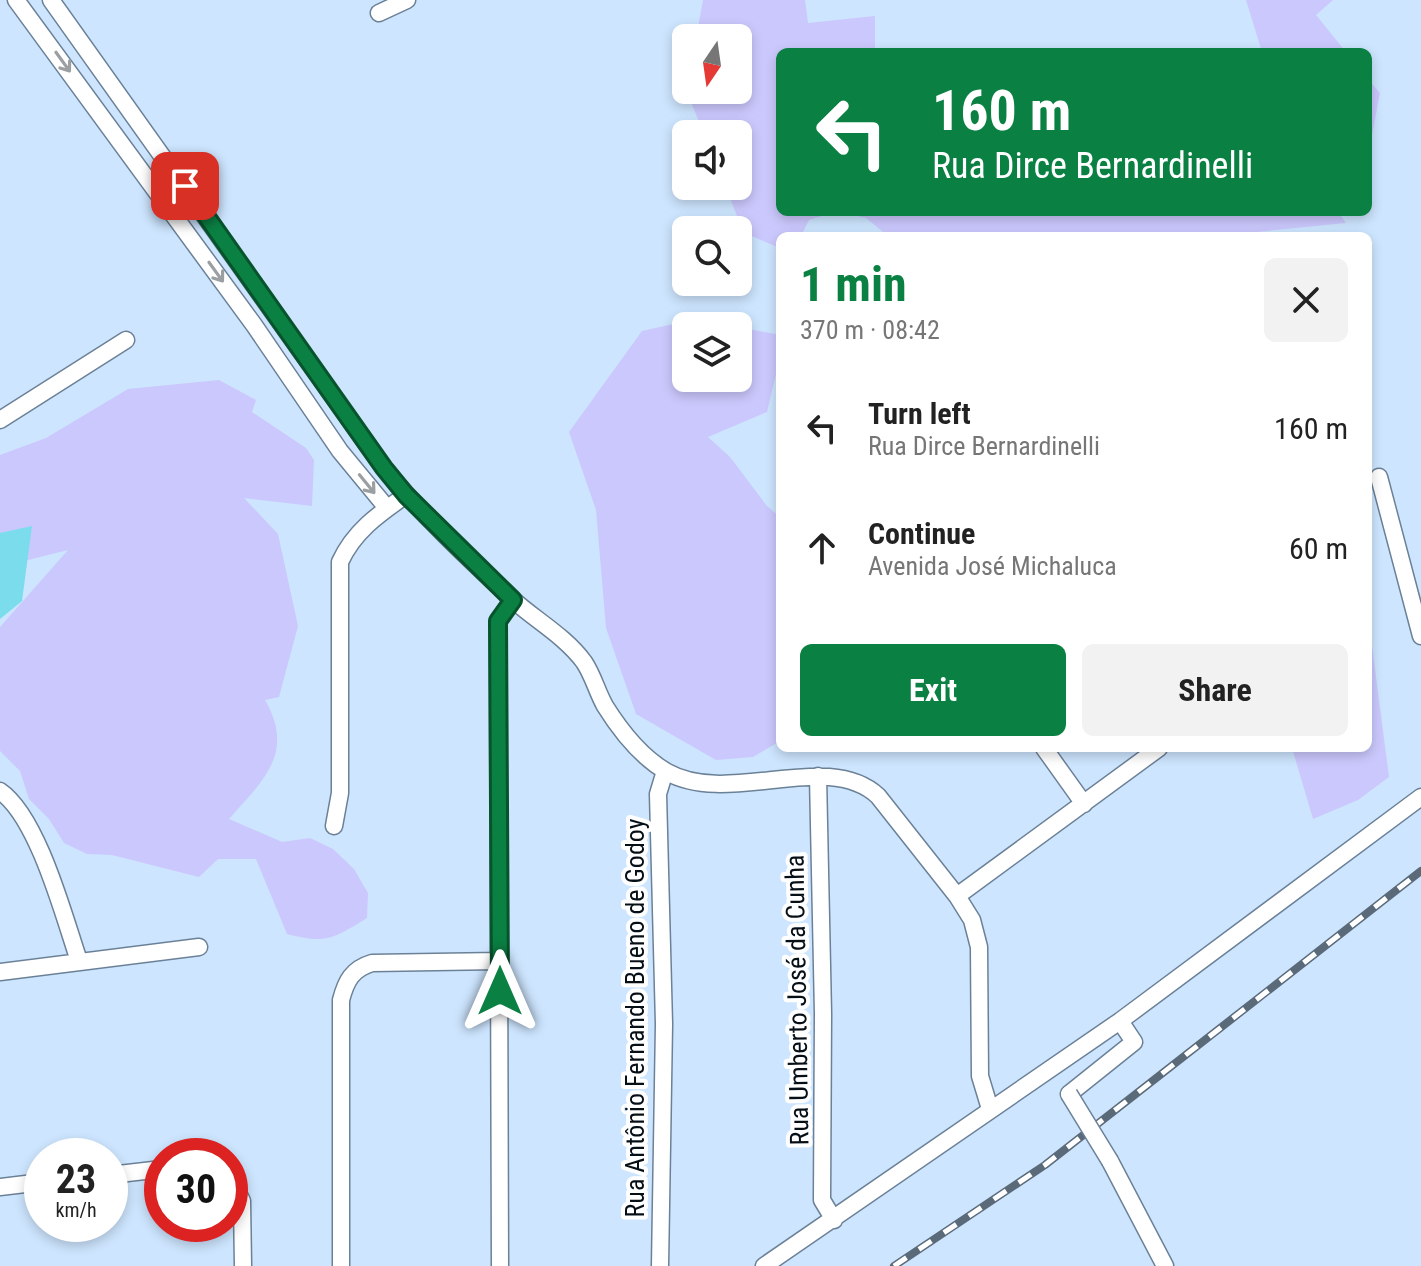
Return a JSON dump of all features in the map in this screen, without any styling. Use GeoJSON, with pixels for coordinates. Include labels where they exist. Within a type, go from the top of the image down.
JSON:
{"type":"FeatureCollection","features":[{"type":"Feature","properties":{"kind":"street"},"geometry":{"type":"LineString","coordinates":[[16,0],[254,325],[340,451],[387,508]]}},
{"type":"Feature","properties":{"kind":"street"},"geometry":{"type":"LineString","coordinates":[[51,0],[406,495],[513,600],[568,644],[585,664],[604,705],[628,739],[665,771],[699,782],[733,785],[818,776],[853,783],[870,789],[904,827],[936,873],[957,896],[977,935],[980,1076],[990,1109]]}},
{"type":"Feature","properties":{"kind":"street"},"geometry":{"type":"LineString","coordinates":[[379,13],[407,0]]}},
{"type":"Feature","properties":{"kind":"street"},"geometry":{"type":"LineString","coordinates":[[0,420],[126,340]]}},
{"type":"Feature","properties":{"kind":"street"},"geometry":{"type":"LineString","coordinates":[[1379,477],[1421,636]]}},
{"type":"Feature","properties":{"kind":"street"},"geometry":{"type":"LineString","coordinates":[[334,826],[340,793],[340,562],[349,542],[406,495]]}},
{"type":"Feature","properties":{"kind":"street"},"geometry":{"type":"LineString","coordinates":[[500,1266],[498,621],[513,600]]}},
{"type":"Feature","properties":{"kind":"street"},"geometry":{"type":"LineString","coordinates":[[1047,752],[1084,804]]}},
{"type":"Feature","properties":{"kind":"street"},"geometry":{"type":"LineString","coordinates":[[957,896],[1154,752]]}},
{"type":"Feature","properties":{"kind":"street","name":"Rua Antônio Fernando Bueno de Godoy"},"geometry":{"type":"LineString","coordinates":[[660,1266],[664,1024],[658,794],[665,771]]}},
{"type":"Feature","properties":{"kind":"street","name":"Rua Umberto José da Cunha"},"geometry":{"type":"LineString","coordinates":[[818,776],[823,1014],[822,1200],[834,1220]]}},
{"type":"Feature","properties":{"kind":"street"},"geometry":{"type":"LineString","coordinates":[[0,791],[26,820],[47,869],[79,961]]}},
{"type":"Feature","properties":{"kind":"street"},"geometry":{"type":"LineString","coordinates":[[764,1266],[1120,1021],[1421,797]]}},
{"type":"Feature","properties":{"kind":"street"},"geometry":{"type":"LineString","coordinates":[[0,972],[199,947]]}},
{"type":"Feature","properties":{"kind":"street"},"geometry":{"type":"LineString","coordinates":[[341,1266],[341,1000],[345,984],[358,969],[372,963],[499,961]]}},
{"type":"Feature","properties":{"kind":"street"},"geometry":{"type":"LineString","coordinates":[[1120,1021],[1134,1042],[1069,1094],[1110,1161],[1165,1266]]}},
{"type":"Feature","properties":{"kind":"street"},"geometry":{"type":"LineString","coordinates":[[0,1187],[24,1184]]}},
{"type":"Feature","properties":{"kind":"street"},"geometry":{"type":"LineString","coordinates":[[243,1242],[243,1266]]}},
{"type":"Feature","properties":{"kind":"shaded area"},"geometry":{"type":"Polygon","coordinates":[[[703,0],[805,0],[808,23],[875,16],[875,48],[776,48],[776,216],[822,216],[809,220],[803,232],[776,232],[776,246],[752,236],[752,216],[737,216],[731,200],[752,200],[752,120],[698,120],[692,104],[752,104],[752,24],[699,24],[703,0]]]}},
{"type":"Feature","properties":{"kind":"shaded area"},"geometry":{"type":"Polygon","coordinates":[[[1246,0],[1333,0],[1316,15],[1343,48],[1261,48],[1246,0]]]}},
{"type":"Feature","properties":{"kind":"shaded area"},"geometry":{"type":"Polygon","coordinates":[[[1372,84],[1380,93],[1372,135],[1372,84]]]}},
{"type":"Feature","properties":{"kind":"shaded area"},"geometry":{"type":"Polygon","coordinates":[[[858,216],[1341,216],[1346,223],[1256,232],[883,232],[866,218],[858,216]]]}},
{"type":"Feature","properties":{"kind":"shaded area"},"geometry":{"type":"Polygon","coordinates":[[[672,324],[672,392],[752,392],[752,330],[776,334],[776,374],[767,412],[708,437],[730,457],[776,514],[776,743],[753,757],[716,760],[636,714],[606,628],[596,510],[569,432],[642,331],[672,324]]]}},
{"type":"Feature","properties":{"kind":"shaded area"},"geometry":{"type":"Polygon","coordinates":[[[219,380],[256,400],[252,412],[306,448],[314,460],[312,506],[244,498],[278,534],[298,626],[279,697],[265,700],[274,719],[277,736],[271,766],[229,819],[282,842],[310,838],[333,849],[354,869],[368,893],[367,918],[329,938],[311,939],[287,934],[256,859],[218,859],[199,877],[112,855],[87,854],[64,843],[49,819],[29,799],[20,771],[0,751],[0,627],[68,550],[16,563],[0,557],[0,455],[46,438],[128,389],[219,380]]]}},
{"type":"Feature","properties":{"kind":"shaded area"},"geometry":{"type":"Polygon","coordinates":[[[32,526],[22,601],[0,619],[0,533],[32,526]]]}},
{"type":"Feature","properties":{"kind":"shaded area"},"geometry":{"type":"Polygon","coordinates":[[[1372,646],[1389,777],[1358,800],[1313,819],[1293,752],[1372,752],[1372,646]]]}},
{"type":"Feature","properties":{"kind":"railway"},"geometry":{"type":"LineString","coordinates":[[894,1266],[1045,1165],[1421,871]]}},
{"type":"Feature","properties":{"kind":"route"},"geometry":{"type":"LineString","coordinates":[[185,186],[384,468],[406,495],[513,600],[498,621],[500,991]]}}]}
